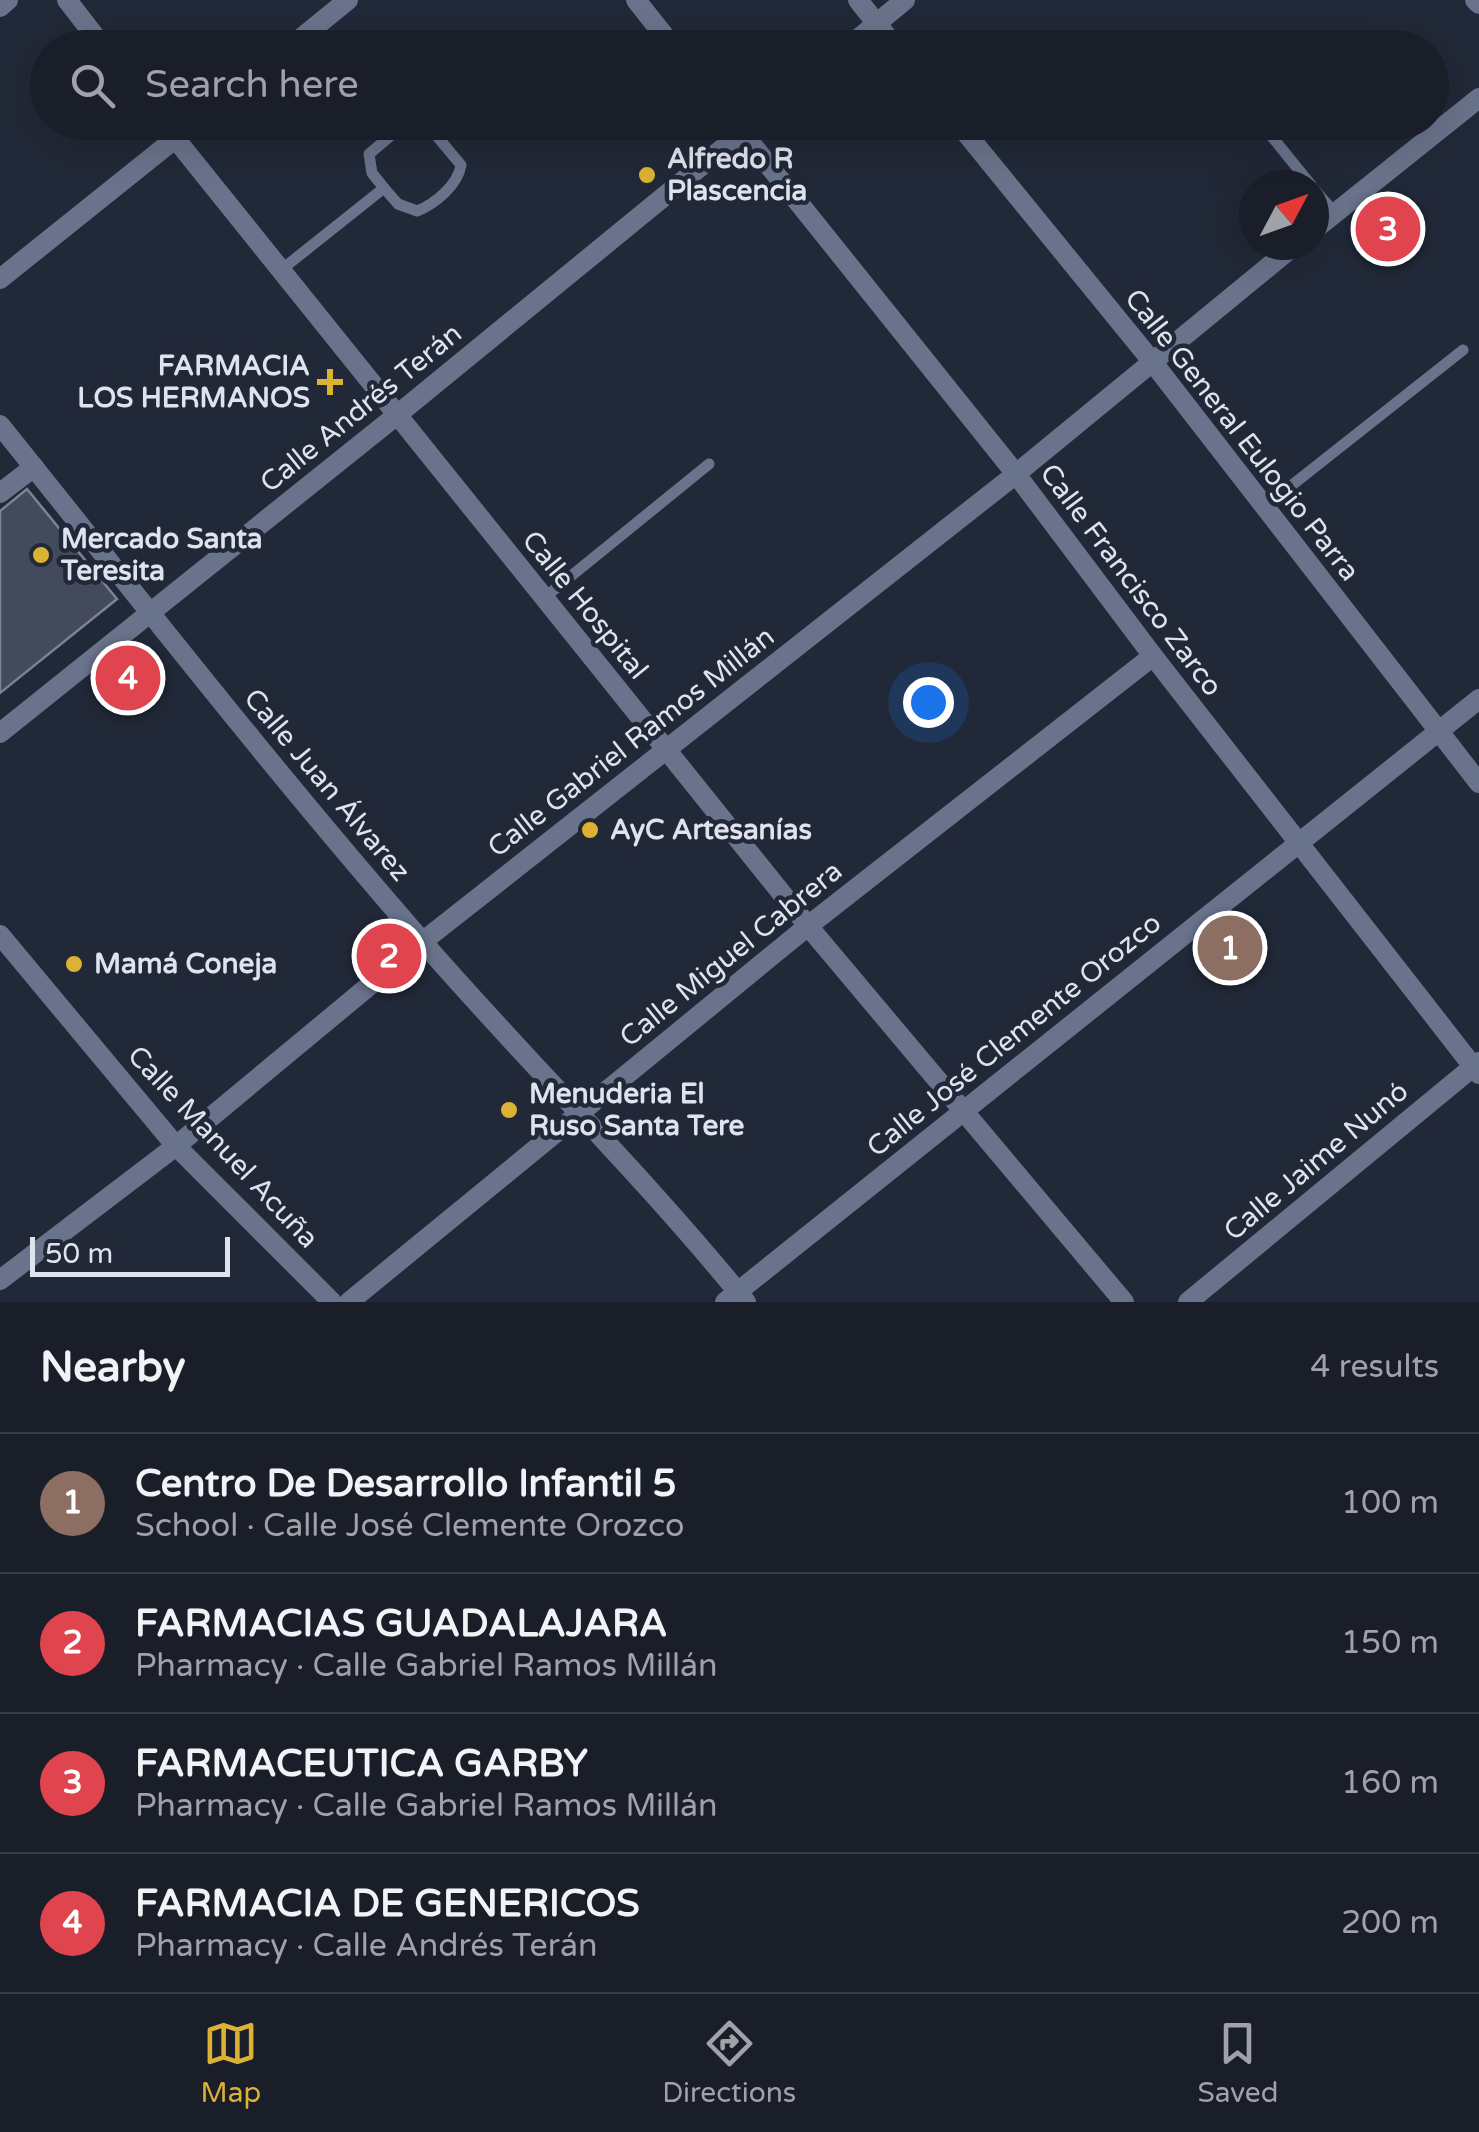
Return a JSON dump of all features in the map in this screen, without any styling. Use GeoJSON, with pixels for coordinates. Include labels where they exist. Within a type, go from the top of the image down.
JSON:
{"type":"FeatureCollection","features":[{"type":"Feature","properties":{"kind":"street"},"geometry":{"type":"LineString","coordinates":[[0,7],[8,0]]}},
{"type":"Feature","properties":{"kind":"street"},"geometry":{"type":"LineString","coordinates":[[67,0],[90,30]]}},
{"type":"Feature","properties":{"kind":"street"},"geometry":{"type":"LineString","coordinates":[[311,30],[348,0]]}},
{"type":"Feature","properties":{"kind":"street"},"geometry":{"type":"LineString","coordinates":[[636,0],[660,30]]}},
{"type":"Feature","properties":{"kind":"street"},"geometry":{"type":"LineString","coordinates":[[858,0],[882,30]]}},
{"type":"Feature","properties":{"kind":"street"},"geometry":{"type":"LineString","coordinates":[[869,30],[905,0]]}},
{"type":"Feature","properties":{"kind":"street"},"geometry":{"type":"LineString","coordinates":[[1449,122],[1479,98]]}},
{"type":"Feature","properties":{"kind":"street"},"geometry":{"type":"LineString","coordinates":[[0,280],[159,140]]}},
{"type":"Feature","properties":{"kind":"street","name":"Calle Hospital"},"geometry":{"type":"LineString","coordinates":[[176,140],[808,926],[1124,1302]]}},
{"type":"Feature","properties":{"kind":"street","name":"Calle Andrés Terán"},"geometry":{"type":"LineString","coordinates":[[0,733],[397,415],[727,140]]}},
{"type":"Feature","properties":{"kind":"street","name":"Calle Francisco Zarco"},"geometry":{"type":"LineString","coordinates":[[755,140],[1477,1068]]}},
{"type":"Feature","properties":{"kind":"street","name":"Calle General Eulogio Parra"},"geometry":{"type":"LineString","coordinates":[[973,140],[1151,360],[1479,783]]}},
{"type":"Feature","properties":{"kind":"street"},"geometry":{"type":"LineString","coordinates":[[1329,218],[1426,140]]}},
{"type":"Feature","properties":{"kind":"street","name":"Calle Gabriel Ramos Millán"},"geometry":{"type":"LineString","coordinates":[[0,1280],[176,1146],[422,942],[1016,474],[1276,260]]}},
{"type":"Feature","properties":{"kind":"street","name":"Calle Juan Álvarez"},"geometry":{"type":"LineString","coordinates":[[0,425],[149,614],[422,942],[580,1112],[736,1299]]}},
{"type":"Feature","properties":{"kind":"street"},"geometry":{"type":"LineString","coordinates":[[0,494],[34,467]]}},
{"type":"Feature","properties":{"kind":"street","name":"Calle Miguel Cabrera"},"geometry":{"type":"LineString","coordinates":[[350,1302],[808,926],[1153,656]]}},
{"type":"Feature","properties":{"kind":"street","name":"Calle José Clemente Orozco"},"geometry":{"type":"LineString","coordinates":[[736,1299],[963,1110],[1479,699]]}},
{"type":"Feature","properties":{"kind":"street","name":"Calle Manuel Acuña"},"geometry":{"type":"LineString","coordinates":[[0,935],[176,1146],[332,1302]]}},
{"type":"Feature","properties":{"kind":"street","name":"Calle Jaime Nunó"},"geometry":{"type":"LineString","coordinates":[[1188,1302],[1477,1068]]}},
{"type":"Feature","properties":{"kind":"lane"},"geometry":{"type":"LineString","coordinates":[[386,140],[370,154],[372,172],[398,204],[417,211],[454,182],[461,165],[440,140]]}},
{"type":"Feature","properties":{"kind":"lane"},"geometry":{"type":"LineString","coordinates":[[1274,140],[1298,170]]}},
{"type":"Feature","properties":{"kind":"lane"},"geometry":{"type":"LineString","coordinates":[[281,270],[384,188]]}},
{"type":"Feature","properties":{"kind":"lane"},"geometry":{"type":"LineString","coordinates":[[1329,206],[1335,213]]}},
{"type":"Feature","properties":{"kind":"lane"},"geometry":{"type":"LineString","coordinates":[[1264,508],[1462,350]]}},
{"type":"Feature","properties":{"kind":"lane"},"geometry":{"type":"LineString","coordinates":[[544,598],[709,464]]}},
{"type":"Feature","properties":{"kind":"building","name":"Mercado Santa Teresita"},"geometry":{"type":"Polygon","coordinates":[[[27,489],[117,599],[0,693],[0,511],[27,489]]]}},
{"type":"Feature","properties":{"kind":"place","name":"Alfredo R Plascencia"},"geometry":{"type":"Point","coordinates":[647,175]}},
{"type":"Feature","properties":{"kind":"place","name":"FARMACEUTICA GARBY"},"geometry":{"type":"Point","coordinates":[1388,229]}},
{"type":"Feature","properties":{"kind":"place","name":"FARMACIA LOS HERMANOS"},"geometry":{"type":"Point","coordinates":[330,382]}},
{"type":"Feature","properties":{"kind":"place","name":"Mercado Santa Teresita"},"geometry":{"type":"Point","coordinates":[41,555]}},
{"type":"Feature","properties":{"kind":"place","name":"FARMACIA DE GENERICOS"},"geometry":{"type":"Point","coordinates":[128,678]}},
{"type":"Feature","properties":{"kind":"place","name":"AyC Artesanías"},"geometry":{"type":"Point","coordinates":[590,830]}},
{"type":"Feature","properties":{"kind":"place","name":"Centro De Desarrollo Infantil 5"},"geometry":{"type":"Point","coordinates":[1230,948]}},
{"type":"Feature","properties":{"kind":"place","name":"FARMACIAS GUADALAJARA"},"geometry":{"type":"Point","coordinates":[389,956]}},
{"type":"Feature","properties":{"kind":"place","name":"Mamá Coneja"},"geometry":{"type":"Point","coordinates":[74,964]}},
{"type":"Feature","properties":{"kind":"place","name":"Menuderia El Ruso Santa Tere"},"geometry":{"type":"Point","coordinates":[509,1110]}}]}
